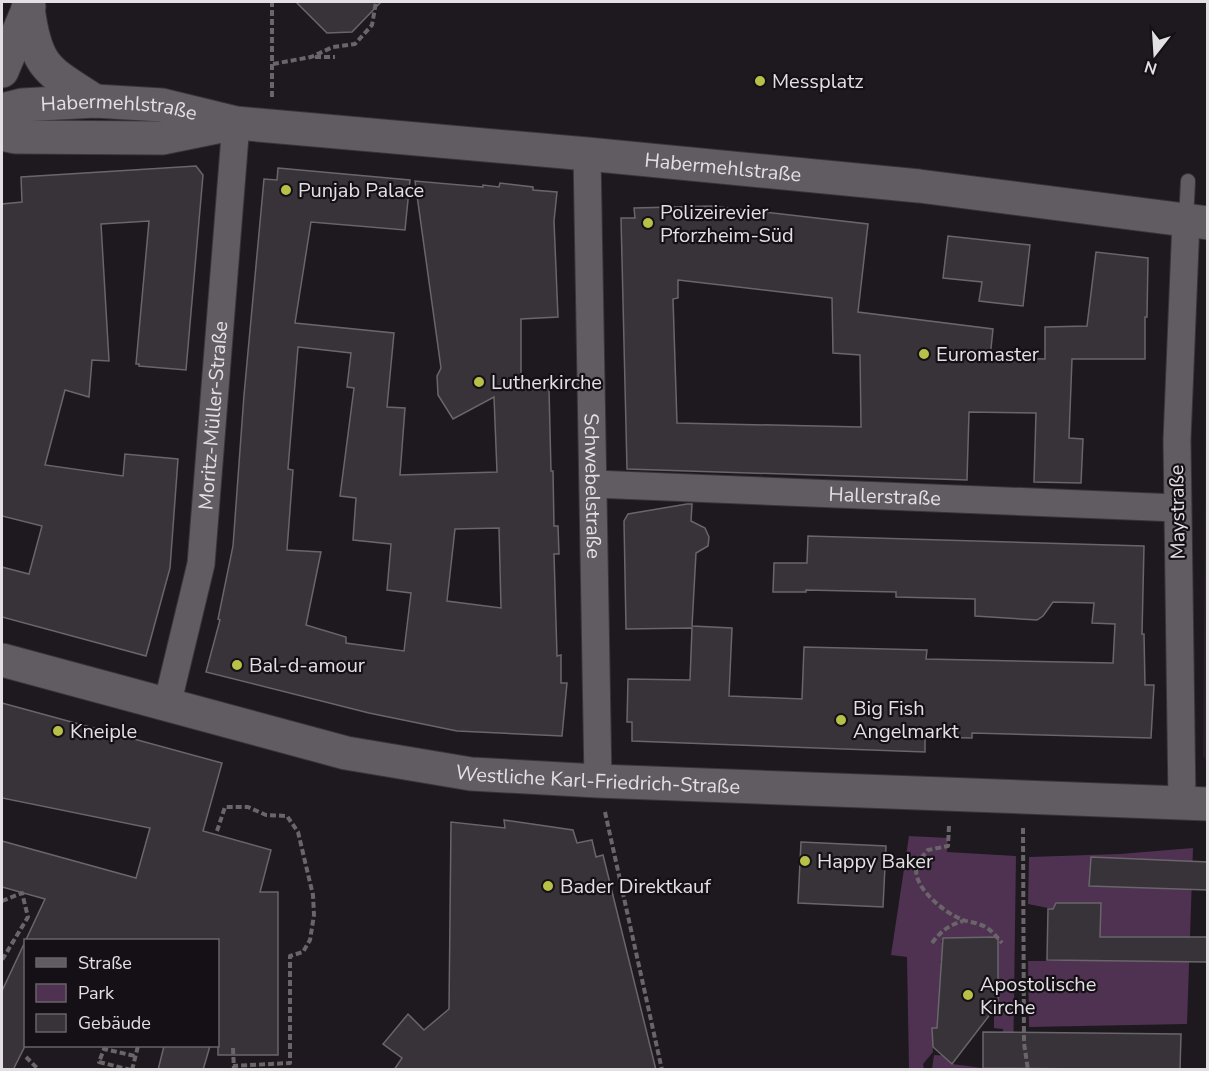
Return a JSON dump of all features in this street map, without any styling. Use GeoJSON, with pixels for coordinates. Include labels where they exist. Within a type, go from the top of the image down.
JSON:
{"type":"FeatureCollection","features":[{"type":"Feature","properties":{"kind":"main road"},"geometry":{"type":"LineString","coordinates":[[2,71],[30,5]]}},
{"type":"Feature","properties":{"kind":"main road"},"geometry":{"type":"LineString","coordinates":[[30,5],[32,33],[43,64],[95,101]]}},
{"type":"Feature","properties":{"kind":"main road","name":"Habermehlstraße"},"geometry":{"type":"LineString","coordinates":[[2,110],[22,105],[95,101],[162,105],[236,123],[919,186],[1197,222]]}},
{"type":"Feature","properties":{"kind":"main road","name":"Habermehlstraße"},"geometry":{"type":"LineString","coordinates":[[2,134],[15,138],[162,138],[236,123]]}},
{"type":"Feature","properties":{"kind":"main road","name":"Westliche Karl-Friedrich-Straße"},"geometry":{"type":"LineString","coordinates":[[2,660],[346,753],[471,774],[598,781],[1195,803]]}},
{"type":"Feature","properties":{"kind":"street","name":"Moritz-Müller-Straße"},"geometry":{"type":"LineString","coordinates":[[167,705],[201,564],[236,123]]}},
{"type":"Feature","properties":{"kind":"street","name":"Schwebelstraße"},"geometry":{"type":"LineString","coordinates":[[587,154],[598,781]]}},
{"type":"Feature","properties":{"kind":"street","name":"Maystraße"},"geometry":{"type":"LineString","coordinates":[[1195,803],[1177,508],[1178,392],[1197,222]]}},
{"type":"Feature","properties":{"kind":"street","name":"Hallerstraße"},"geometry":{"type":"LineString","coordinates":[[594,484],[1177,508]]}},
{"type":"Feature","properties":{"kind":"lane"},"geometry":{"type":"LineString","coordinates":[[1188,181],[1197,222]]}},
{"type":"Feature","properties":{"kind":"path"},"geometry":{"type":"LineString","coordinates":[[271,126],[272,3],[278,2]]}},
{"type":"Feature","properties":{"kind":"path"},"geometry":{"type":"LineString","coordinates":[[311,57],[333,47],[355,44],[372,25],[376,2]]}},
{"type":"Feature","properties":{"kind":"path"},"geometry":{"type":"LineString","coordinates":[[273,64],[311,57],[335,57]]}},
{"type":"Feature","properties":{"kind":"path"},"geometry":{"type":"LineString","coordinates":[[598,781],[662,1070]]}},
{"type":"Feature","properties":{"kind":"path"},"geometry":{"type":"LineString","coordinates":[[951,795],[948,846],[928,850],[917,866],[918,880],[931,898],[952,915],[981,925],[1002,943]]}},
{"type":"Feature","properties":{"kind":"path"},"geometry":{"type":"LineString","coordinates":[[218,831],[225,807],[248,807],[266,815],[287,816],[298,832],[313,895],[314,915],[310,940],[303,952],[290,956],[290,1063],[234,1068],[233,1048]]}},
{"type":"Feature","properties":{"kind":"path"},"geometry":{"type":"LineString","coordinates":[[1024,858],[1024,1043],[1028,1070]]}},
{"type":"Feature","properties":{"kind":"path"},"geometry":{"type":"LineString","coordinates":[[2,901],[22,893],[28,917],[2,960]]}},
{"type":"Feature","properties":{"kind":"path"},"geometry":{"type":"LineString","coordinates":[[932,943],[940,932],[964,921]]}},
{"type":"Feature","properties":{"kind":"path"},"geometry":{"type":"LineString","coordinates":[[135,1056],[104,1049],[99,1062],[131,1070],[138,1047]]}},
{"type":"Feature","properties":{"kind":"path"},"geometry":{"type":"LineString","coordinates":[[26,1057],[39,1070]]}},
{"type":"Feature","properties":{"kind":"shaded area"},"geometry":{"type":"Polygon","coordinates":[[[1208,277],[1207,761],[1203,756],[1208,277]]]}},
{"type":"Feature","properties":{"kind":"green space"},"geometry":{"type":"Polygon","coordinates":[[[909,836],[948,838],[947,852],[1016,856],[1013,1069],[932,1069],[934,1055],[952,1056],[949,1061],[952,1064],[983,1068],[1002,1055],[1003,1029],[994,1028],[998,963],[944,939],[941,941],[944,945],[943,961],[941,960],[940,963],[943,964],[943,982],[939,985],[943,986],[942,1028],[932,1028],[933,1052],[923,1064],[924,1069],[909,1069],[907,957],[891,955],[909,836]]]}},
{"type":"Feature","properties":{"kind":"green space"},"geometry":{"type":"Polygon","coordinates":[[[1193,848],[1187,1024],[1029,1027],[1028,961],[1099,961],[1091,903],[1056,903],[1053,909],[1028,904],[1029,857],[1120,854],[1193,848]]]}},
{"type":"Feature","properties":{"kind":"building"},"geometry":{"type":"Polygon","coordinates":[[[296,2],[381,2],[352,32],[327,33],[296,2]]]}},
{"type":"Feature","properties":{"kind":"building"},"geometry":{"type":"Polygon","coordinates":[[[196,166],[203,175],[186,370],[136,364],[149,221],[101,224],[109,361],[92,360],[89,397],[65,390],[45,465],[123,476],[125,454],[178,459],[170,568],[146,656],[2,617],[2,567],[29,574],[42,526],[2,516],[2,204],[22,202],[21,177],[196,166]]]}},
{"type":"Feature","properties":{"kind":"building"},"geometry":{"type":"Polygon","coordinates":[[[278,168],[410,180],[405,230],[311,222],[295,323],[394,333],[387,407],[405,408],[400,475],[497,472],[494,397],[453,419],[438,395],[437,376],[441,368],[415,181],[483,187],[483,185],[499,187],[500,183],[557,192],[554,221],[558,317],[521,319],[521,387],[549,389],[554,526],[558,526],[559,554],[554,554],[557,656],[561,655],[561,683],[567,683],[562,736],[457,731],[369,713],[206,672],[220,620],[218,619],[233,546],[264,179],[277,180],[278,168]],[[298,347],[288,469],[293,470],[287,550],[321,552],[306,625],[346,637],[346,643],[404,651],[411,593],[387,590],[391,544],[353,540],[356,498],[340,496],[354,388],[347,387],[351,353],[298,347]],[[499,528],[455,529],[447,601],[501,608],[499,528]]]}},
{"type":"Feature","properties":{"kind":"building"},"geometry":{"type":"Polygon","coordinates":[[[711,206],[868,224],[858,312],[993,329],[990,358],[1045,359],[1045,327],[1087,326],[1096,252],[1148,258],[1145,359],[1072,359],[1069,438],[1083,439],[1081,483],[1034,482],[1036,413],[969,412],[967,480],[627,469],[621,218],[635,218],[634,208],[711,206]],[[678,280],[678,298],[673,299],[677,423],[861,427],[860,355],[833,353],[832,298],[678,280]]]}},
{"type":"Feature","properties":{"kind":"building"},"geometry":{"type":"Polygon","coordinates":[[[948,236],[1030,245],[1023,306],[979,301],[982,282],[943,278],[948,236]]]}},
{"type":"Feature","properties":{"kind":"building"},"geometry":{"type":"Polygon","coordinates":[[[692,504],[691,521],[705,528],[709,537],[708,546],[696,553],[692,626],[732,628],[729,696],[802,699],[804,647],[927,650],[926,659],[1113,663],[1115,624],[1092,623],[1094,603],[1053,602],[1043,616],[1037,620],[975,616],[975,599],[896,597],[896,592],[806,590],[806,592],[773,592],[774,563],[807,563],[808,536],[1144,546],[1142,634],[1144,634],[1145,685],[1154,685],[1151,738],[972,733],[972,738],[925,737],[925,752],[632,741],[632,722],[627,722],[628,679],[690,680],[692,628],[626,629],[624,521],[628,514],[692,504]]]}},
{"type":"Feature","properties":{"kind":"building"},"geometry":{"type":"Polygon","coordinates":[[[2,703],[222,763],[203,831],[271,850],[260,892],[278,892],[278,1055],[218,1055],[219,939],[26,939],[45,899],[2,887],[2,841],[136,878],[150,828],[2,798],[2,703]]]}},
{"type":"Feature","properties":{"kind":"building"},"geometry":{"type":"Polygon","coordinates":[[[504,820],[573,830],[577,843],[592,840],[596,857],[603,855],[656,1070],[394,1070],[402,1058],[383,1044],[408,1014],[424,1030],[449,1009],[451,822],[505,828],[504,820]]]}},
{"type":"Feature","properties":{"kind":"building"},"geometry":{"type":"Polygon","coordinates":[[[801,842],[886,846],[883,907],[798,903],[801,842]]]}},
{"type":"Feature","properties":{"kind":"building"},"geometry":{"type":"Polygon","coordinates":[[[1091,857],[1208,862],[1208,890],[1089,886],[1091,857]]]}},
{"type":"Feature","properties":{"kind":"building"},"geometry":{"type":"Polygon","coordinates":[[[1056,903],[1101,903],[1100,937],[1208,937],[1208,962],[1047,960],[1048,909],[1053,909],[1056,903]]]}},
{"type":"Feature","properties":{"kind":"building","name":"Apostolische Kirche"},"geometry":{"type":"Polygon","coordinates":[[[998,937],[998,1004],[952,1064],[933,1047],[932,1028],[937,1028],[943,938],[998,937]]]}},
{"type":"Feature","properties":{"kind":"building"},"geometry":{"type":"Polygon","coordinates":[[[24,944],[24,1047],[13,1070],[2,1070],[2,991],[24,944]]]}},
{"type":"Feature","properties":{"kind":"building"},"geometry":{"type":"Polygon","coordinates":[[[983,1032],[1181,1034],[1180,1070],[983,1068],[983,1032]]]}},
{"type":"Feature","properties":{"kind":"building"},"geometry":{"type":"Polygon","coordinates":[[[164,1047],[210,1047],[203,1070],[158,1070],[164,1047]]]}},
{"type":"Feature","properties":{"kind":"place","name":"Messplatz"},"geometry":{"type":"Point","coordinates":[760,81]}},
{"type":"Feature","properties":{"kind":"place","name":"Punjab Palace"},"geometry":{"type":"Point","coordinates":[286,190]}},
{"type":"Feature","properties":{"kind":"place","name":"Polizeirevier Pforzheim-Süd"},"geometry":{"type":"Point","coordinates":[648,223]}},
{"type":"Feature","properties":{"kind":"place","name":"Euromaster"},"geometry":{"type":"Point","coordinates":[924,354]}},
{"type":"Feature","properties":{"kind":"place","name":"Lutherkirche"},"geometry":{"type":"Point","coordinates":[479,382]}},
{"type":"Feature","properties":{"kind":"place","name":"Bal-d-amour"},"geometry":{"type":"Point","coordinates":[237,665]}},
{"type":"Feature","properties":{"kind":"place","name":"Big Fish Angelmarkt"},"geometry":{"type":"Point","coordinates":[841,720]}},
{"type":"Feature","properties":{"kind":"place","name":"Kneiple"},"geometry":{"type":"Point","coordinates":[58,731]}},
{"type":"Feature","properties":{"kind":"place","name":"Happy Baker"},"geometry":{"type":"Point","coordinates":[805,861]}},
{"type":"Feature","properties":{"kind":"place","name":"Bader Direktkauf"},"geometry":{"type":"Point","coordinates":[548,886]}},
{"type":"Feature","properties":{"kind":"place","name":"Apostolische Kirche"},"geometry":{"type":"Point","coordinates":[968,995]}}]}
